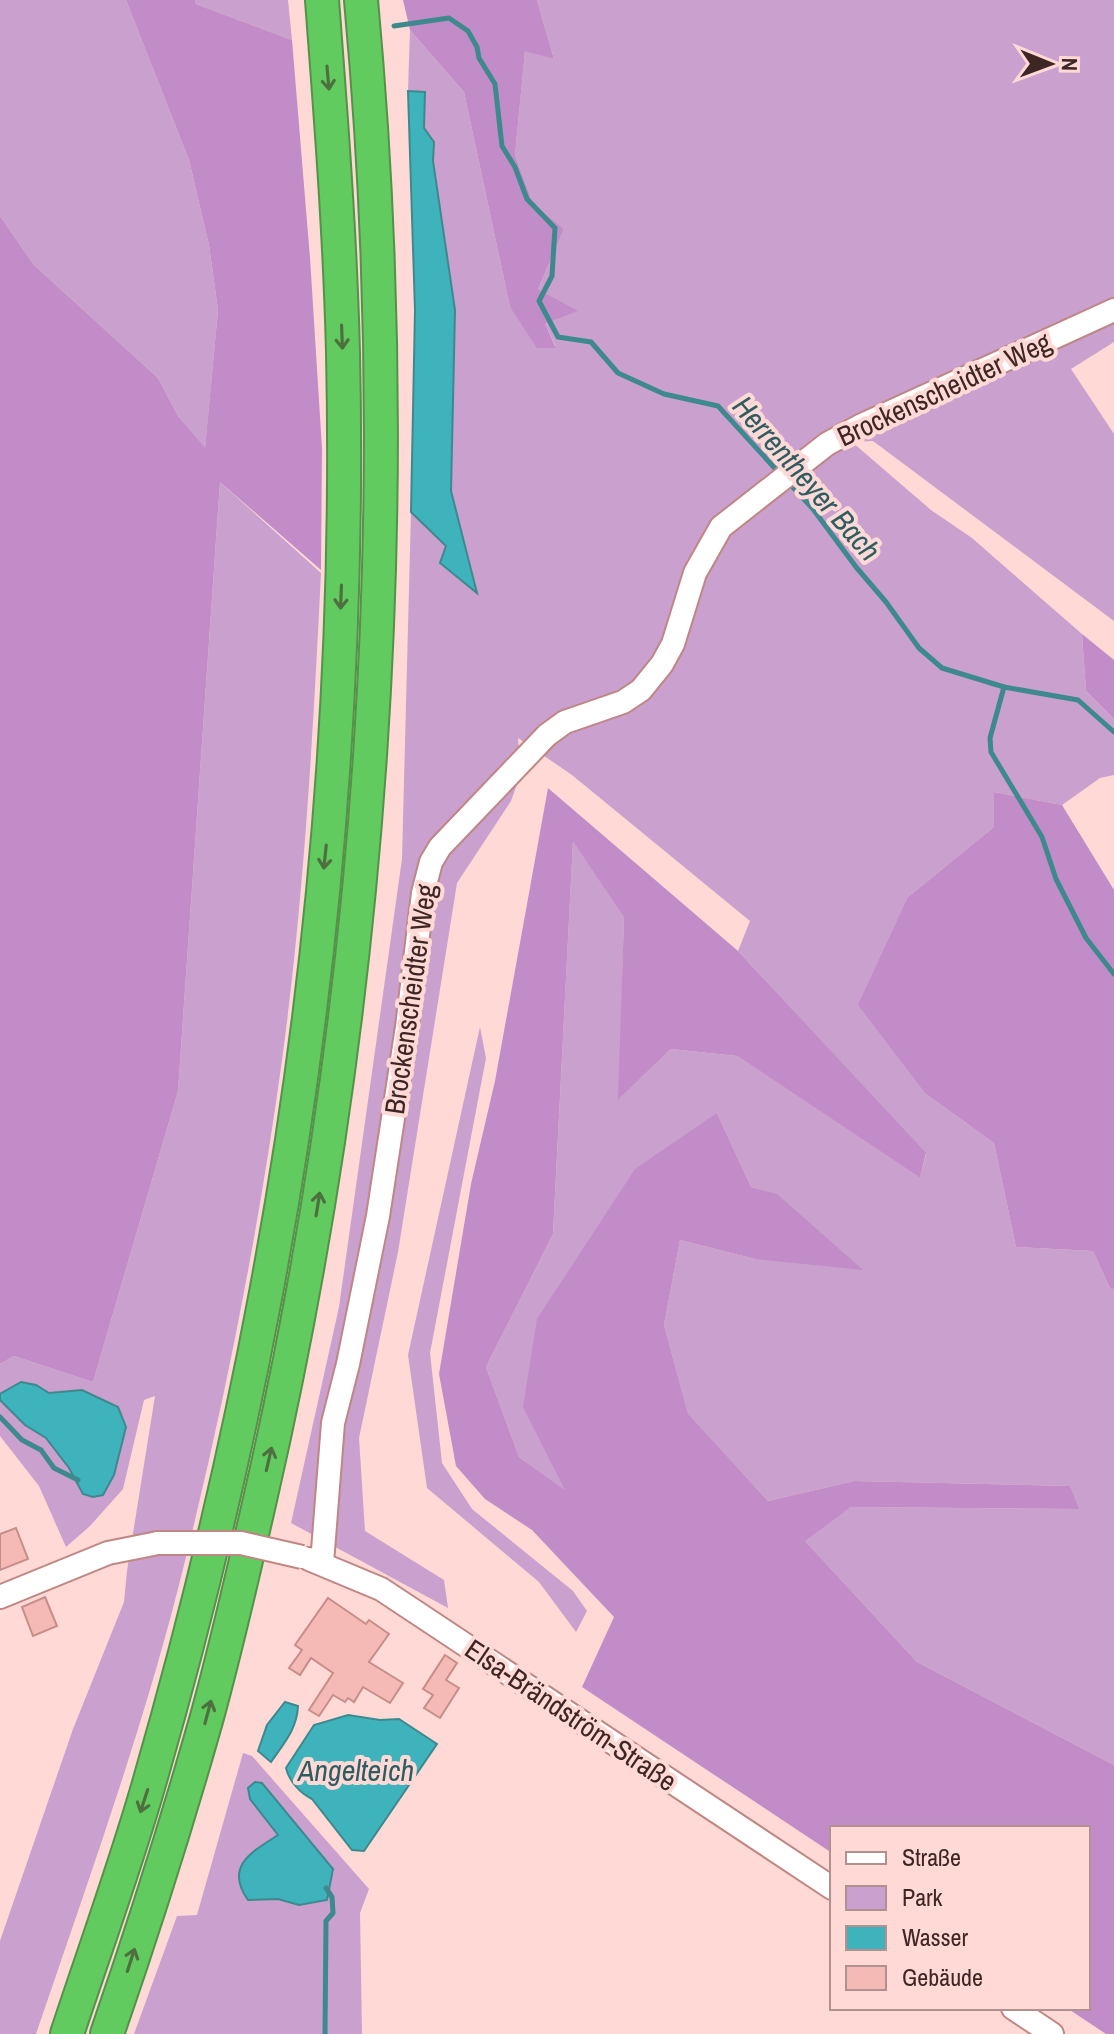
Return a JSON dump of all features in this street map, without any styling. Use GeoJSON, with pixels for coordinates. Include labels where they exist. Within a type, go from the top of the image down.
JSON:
{"type":"FeatureCollection","features":[{"type":"Feature","properties":{"kind":"highway"},"geometry":{"type":"LineString","coordinates":[[67,2034],[147,1792],[205,1572],[266,1294],[303,1063],[329,821],[342,589],[343,352],[335,160],[322,0]]}},
{"type":"Feature","properties":{"kind":"highway"},"geometry":{"type":"LineString","coordinates":[[107,2034],[207,1718],[240,1587],[304,1292],[338,1076],[355,933],[372,716],[381,457],[375,206],[361,0]]}},
{"type":"Feature","properties":{"kind":"street","name":"Brockenscheidter Weg"},"geometry":{"type":"LineString","coordinates":[[312,1560],[333,1423],[378,1216],[407,1027],[423,893],[431,862],[452,832],[547,735],[565,722],[623,702],[641,690],[673,644],[695,573],[721,527],[827,444],[862,425],[1114,310]]}},
{"type":"Feature","properties":{"kind":"street","name":"Elsa-Brändström-Straße"},"geometry":{"type":"LineString","coordinates":[[0,1597],[108,1553],[158,1543],[241,1543],[312,1560],[381,1589],[830,1887]]}},
{"type":"Feature","properties":{"kind":"street"},"geometry":{"type":"LineString","coordinates":[[1016,2010],[1052,2034]]}},
{"type":"Feature","properties":{"kind":"green space"},"geometry":{"type":"Polygon","coordinates":[[[0,0],[126,0],[189,160],[209,245],[218,310],[205,449],[178,416],[158,378],[34,265],[0,216],[0,0]]]}},
{"type":"Feature","properties":{"kind":"green space"},"geometry":{"type":"Polygon","coordinates":[[[195,0],[288,0],[292,40],[196,4],[195,0]]]}},
{"type":"Feature","properties":{"kind":"green space"},"geometry":{"type":"Polygon","coordinates":[[[537,0],[1114,0],[1114,342],[1071,369],[1114,434],[1114,621],[873,441],[852,442],[931,510],[972,538],[1082,634],[1086,691],[1114,719],[1114,775],[1100,778],[1062,805],[994,792],[994,827],[908,897],[926,1094],[994,1143],[1016,1247],[1093,1251],[1110,1288],[1114,1289],[1114,1765],[917,1662],[804,1540],[851,1507],[1078,1509],[1070,1486],[854,1481],[768,1501],[688,1415],[664,1325],[680,1240],[755,1259],[778,1195],[751,1187],[717,1113],[566,1491],[519,1457],[486,1367],[553,1234],[573,840],[624,918],[619,1099],[671,1049],[737,1056],[920,1178],[926,1154],[738,951],[750,921],[572,775],[518,738],[521,773],[511,801],[457,883],[398,1252],[359,1438],[365,1531],[444,1580],[448,1608],[291,1523],[339,1307],[402,859],[411,512],[446,546],[440,564],[476,592],[451,491],[455,310],[433,161],[434,142],[424,128],[425,93],[408,91],[410,30],[464,92],[510,307],[556,347],[545,324],[577,311],[538,289],[564,229],[533,203],[515,155],[525,50],[554,59],[537,0]]]}},
{"type":"Feature","properties":{"kind":"green space"},"geometry":{"type":"Polygon","coordinates":[[[220,482],[321,573],[302,877],[282,1060],[263,1186],[228,1374],[185,1561],[153,1680],[36,2034],[0,2034],[0,1941],[73,1729],[124,1602],[155,1396],[144,1400],[123,1489],[66,1547],[39,1486],[0,1436],[0,1364],[14,1356],[93,1382],[178,1091],[220,482]]]}},
{"type":"Feature","properties":{"kind":"green space"},"geometry":{"type":"Polygon","coordinates":[[[480,1027],[486,1058],[430,1353],[442,1463],[472,1509],[573,1591],[587,1611],[576,1632],[539,1582],[427,1488],[408,1355],[480,1027]]]}},
{"type":"Feature","properties":{"kind":"green space"},"geometry":{"type":"Polygon","coordinates":[[[243,1753],[252,1756],[369,1889],[360,1913],[362,2034],[134,2034],[177,1916],[197,1915],[243,1753]]]}},
{"type":"Feature","properties":{"kind":"shaded area"},"geometry":{"type":"Polygon","coordinates":[[[126,0],[195,0],[196,4],[292,40],[322,448],[321,570],[220,482],[178,1091],[93,1382],[14,1356],[0,1364],[0,216],[34,265],[158,378],[178,416],[205,448],[218,310],[209,245],[189,160],[126,0]]]}},
{"type":"Feature","properties":{"kind":"shaded area"},"geometry":{"type":"Polygon","coordinates":[[[403,0],[537,0],[554,59],[525,51],[515,155],[533,203],[564,229],[538,289],[578,311],[545,324],[556,348],[537,348],[510,307],[464,92],[410,30],[403,0]]]}},
{"type":"Feature","properties":{"kind":"shaded area"},"geometry":{"type":"Polygon","coordinates":[[[1082,634],[1114,660],[1114,719],[1086,691],[1082,634]]]}},
{"type":"Feature","properties":{"kind":"shaded area"},"geometry":{"type":"Polygon","coordinates":[[[548,788],[738,951],[926,1153],[920,1178],[737,1056],[671,1049],[618,1100],[624,918],[573,841],[553,1234],[486,1367],[519,1457],[565,1490],[523,1407],[537,1319],[635,1169],[717,1113],[751,1187],[777,1194],[863,1270],[755,1259],[680,1240],[664,1325],[688,1414],[768,1501],[854,1481],[1070,1486],[1079,1509],[851,1507],[805,1541],[917,1662],[1114,1765],[1114,2034],[1106,2034],[1070,2010],[1090,2010],[1090,1826],[830,1826],[830,1852],[582,1687],[614,1617],[532,1530],[485,1499],[456,1466],[439,1374],[471,1184],[495,1081],[548,788]]]}},
{"type":"Feature","properties":{"kind":"shaded area"},"geometry":{"type":"Polygon","coordinates":[[[994,792],[1062,805],[1114,890],[1114,1289],[1110,1288],[1093,1251],[1016,1247],[994,1143],[926,1094],[858,1005],[908,897],[994,827],[994,792]]]}},
{"type":"Feature","properties":{"kind":"water"},"geometry":{"type":"Polygon","coordinates":[[[408,91],[425,92],[424,128],[434,142],[433,161],[455,310],[451,491],[477,593],[440,563],[446,546],[411,512],[415,310],[408,91]]]}},
{"type":"Feature","properties":{"kind":"water"},"geometry":{"type":"Polygon","coordinates":[[[21,1382],[36,1385],[49,1393],[82,1390],[118,1407],[126,1427],[114,1475],[103,1495],[93,1497],[83,1494],[69,1468],[46,1438],[25,1425],[0,1400],[0,1394],[21,1382]]]}},
{"type":"Feature","properties":{"kind":"water"},"geometry":{"type":"Polygon","coordinates":[[[285,1702],[298,1706],[297,1714],[289,1736],[271,1762],[258,1751],[267,1725],[285,1702]]]}},
{"type":"Feature","properties":{"kind":"water","name":"Angelteich"},"geometry":{"type":"Polygon","coordinates":[[[348,1715],[380,1720],[399,1719],[437,1744],[364,1851],[352,1850],[312,1799],[296,1786],[286,1768],[314,1725],[348,1715]]]}},
{"type":"Feature","properties":{"kind":"water"},"geometry":{"type":"Polygon","coordinates":[[[255,1782],[262,1783],[333,1869],[327,1900],[299,1905],[278,1899],[248,1900],[241,1888],[240,1869],[251,1854],[278,1835],[250,1799],[248,1788],[255,1782]]]}},
{"type":"Feature","properties":{"kind":"building"},"geometry":{"type":"Polygon","coordinates":[[[16,1528],[28,1559],[0,1570],[0,1534],[16,1528]]]}},
{"type":"Feature","properties":{"kind":"building"},"geometry":{"type":"Polygon","coordinates":[[[45,1597],[57,1626],[33,1636],[22,1607],[45,1597]]]}},
{"type":"Feature","properties":{"kind":"building"},"geometry":{"type":"Polygon","coordinates":[[[328,1598],[366,1624],[369,1620],[389,1634],[369,1662],[403,1683],[390,1703],[363,1687],[354,1702],[348,1698],[345,1702],[333,1695],[319,1716],[309,1710],[333,1673],[311,1658],[300,1675],[289,1668],[302,1650],[295,1645],[328,1598]]]}},
{"type":"Feature","properties":{"kind":"building"},"geometry":{"type":"Polygon","coordinates":[[[445,1655],[457,1663],[446,1680],[459,1688],[440,1718],[424,1708],[433,1695],[423,1689],[445,1655]]]}},
{"type":"Feature","properties":{"kind":"waterway","name":"Herrentheyer Bach"},"geometry":{"type":"LineString","coordinates":[[394,26],[449,18],[468,31],[477,47],[479,58],[495,84],[502,146],[515,167],[527,199],[555,228],[552,276],[539,301],[558,337],[591,342],[618,373],[664,394],[718,406],[781,475]]}},
{"type":"Feature","properties":{"kind":"waterway","name":"Herrentheyer Bach"},"geometry":{"type":"LineString","coordinates":[[788,482],[813,509],[919,648],[942,668],[1004,687],[1078,700],[1114,732]]}},
{"type":"Feature","properties":{"kind":"waterway"},"geometry":{"type":"LineString","coordinates":[[1004,687],[990,738],[991,752],[1042,837],[1056,879],[1086,938],[1114,974]]}},
{"type":"Feature","properties":{"kind":"waterway"},"geometry":{"type":"LineString","coordinates":[[0,1417],[22,1440],[41,1450],[54,1468],[78,1480]]}},
{"type":"Feature","properties":{"kind":"waterway"},"geometry":{"type":"LineString","coordinates":[[325,2034],[326,1921],[333,1913],[332,1897],[326,1888]]}}]}
